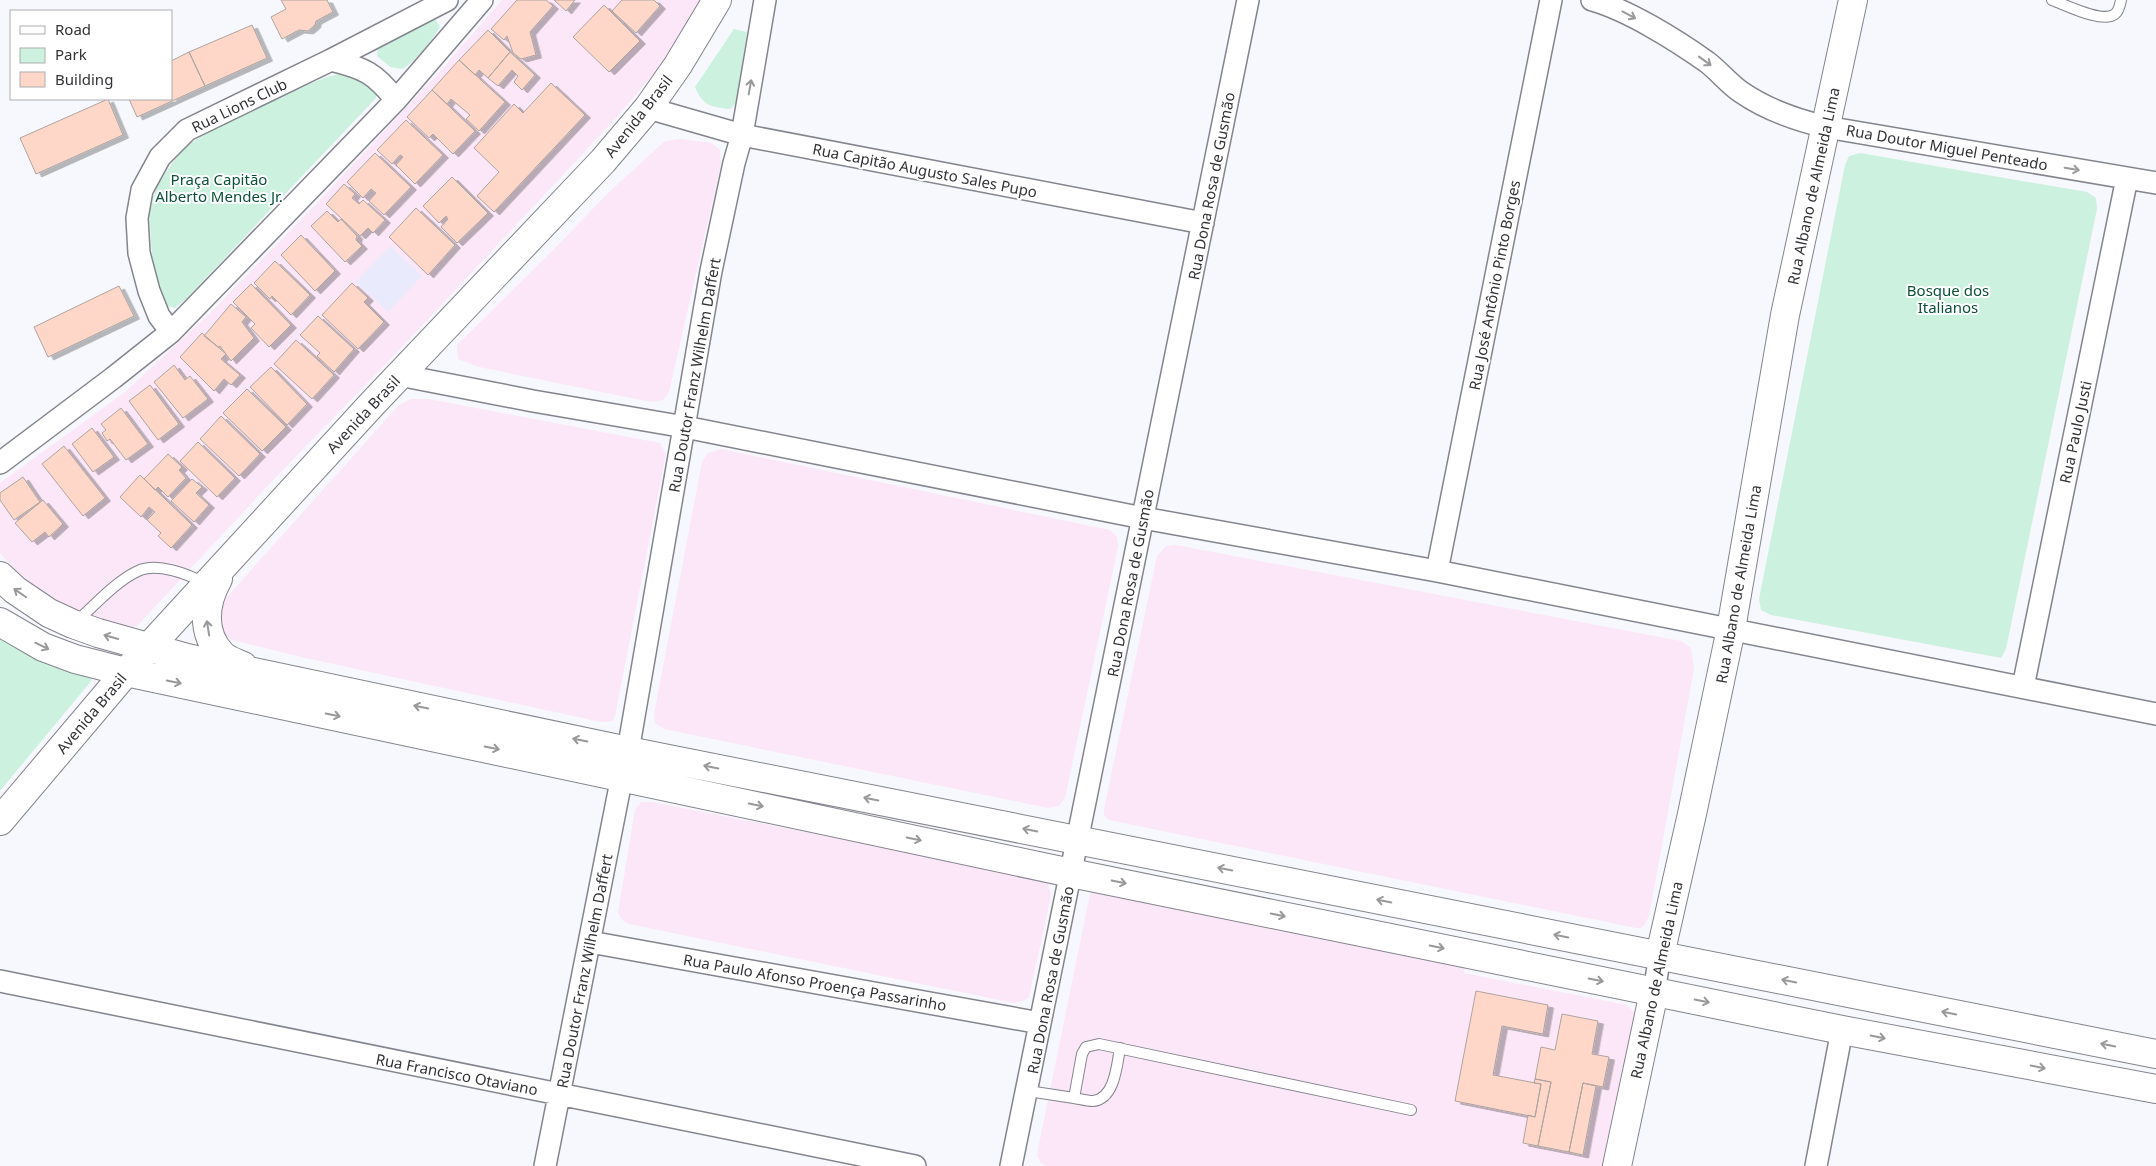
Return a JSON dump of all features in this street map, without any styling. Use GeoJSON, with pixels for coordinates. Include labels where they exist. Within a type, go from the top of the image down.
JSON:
{"type":"FeatureCollection","features":[{"type":"Feature","properties":{"kind":"main road","name":"Avenida Brasil"},"geometry":{"type":"LineString","coordinates":[[0,821],[126,672],[228,560],[399,375],[603,161],[648,108],[678,65],[717,0]]}},
{"type":"Feature","properties":{"kind":"main road","name":"Rua Albano de Almeida Lima"},"geometry":{"type":"LineString","coordinates":[[1660,956],[1731,629],[1785,315],[1852,0]]}},
{"type":"Feature","properties":{"kind":"main road"},"geometry":{"type":"LineString","coordinates":[[228,560],[210,593],[206,610],[210,638],[223,656],[253,672]]}},
{"type":"Feature","properties":{"kind":"main road"},"geometry":{"type":"LineString","coordinates":[[0,576],[15,590],[49,612],[73,624],[149,648],[1071,873],[1842,1030],[2156,1089]]}},
{"type":"Feature","properties":{"kind":"main road"},"geometry":{"type":"LineString","coordinates":[[0,622],[43,647],[75,659],[126,672],[625,763],[1078,840],[2156,1054]]}},
{"type":"Feature","properties":{"kind":"main road","name":"Rua Albano de Almeida Lima"},"geometry":{"type":"LineString","coordinates":[[1617,1166],[1654,992]]}},
{"type":"Feature","properties":{"kind":"street","name":"Rua Lions Club"},"geometry":{"type":"LineString","coordinates":[[170,332],[159,316],[149,291],[139,253],[137,227],[142,190],[160,157],[187,130],[331,60],[447,0]]}},
{"type":"Feature","properties":{"kind":"street"},"geometry":{"type":"LineString","coordinates":[[0,462],[113,378],[170,332],[396,100],[482,0]]}},
{"type":"Feature","properties":{"kind":"street","name":"Rua Doutor Franz Wilhelm Daffert"},"geometry":{"type":"LineString","coordinates":[[545,1166],[625,763],[711,271],[734,163],[742,135],[765,0]]}},
{"type":"Feature","properties":{"kind":"street","name":"Rua Dona Rosa de Gusmão"},"geometry":{"type":"LineString","coordinates":[[1011,1166],[1028,1091],[1040,1023],[1248,0]]}},
{"type":"Feature","properties":{"kind":"street","name":"Rua José Antônio Pinto Borges"},"geometry":{"type":"LineString","coordinates":[[1437,571],[1551,0]]}},
{"type":"Feature","properties":{"kind":"street","name":"Rua Doutor Miguel Penteado"},"geometry":{"type":"LineString","coordinates":[[1592,0],[1627,14],[1664,35],[1707,62],[1740,92],[1764,106],[1794,119],[1826,127],[2156,183]]}},
{"type":"Feature","properties":{"kind":"street"},"geometry":{"type":"LineString","coordinates":[[331,60],[359,67],[382,82],[396,100]]}},
{"type":"Feature","properties":{"kind":"street","name":"Rua Capitão Augusto Sales Pupo"},"geometry":{"type":"LineString","coordinates":[[648,108],[742,135],[1203,223]]}},
{"type":"Feature","properties":{"kind":"street","name":"Rua Paulo Justi"},"geometry":{"type":"LineString","coordinates":[[2023,687],[2127,178]]}},
{"type":"Feature","properties":{"kind":"street"},"geometry":{"type":"LineString","coordinates":[[399,375],[533,401],[685,427],[1144,518],[1437,571],[2156,714]]}},
{"type":"Feature","properties":{"kind":"street","name":"Rua Paulo Afonso Proença Passarinho"},"geometry":{"type":"LineString","coordinates":[[590,942],[1040,1023]]}},
{"type":"Feature","properties":{"kind":"street","name":"Rua Albano de Almeida Lima"},"geometry":{"type":"LineString","coordinates":[[1654,992],[1660,956]]}},
{"type":"Feature","properties":{"kind":"street","name":"Rua Francisco Otaviano"},"geometry":{"type":"LineString","coordinates":[[0,981],[915,1166]]}},
{"type":"Feature","properties":{"kind":"street"},"geometry":{"type":"LineString","coordinates":[[1816,1166],[1842,1030]]}},
{"type":"Feature","properties":{"kind":"lane"},"geometry":{"type":"LineString","coordinates":[[2052,0],[2101,18],[2114,15],[2118,10],[2121,0]]}},
{"type":"Feature","properties":{"kind":"lane"},"geometry":{"type":"LineString","coordinates":[[73,624],[122,581],[140,570],[158,568],[192,576],[207,584]]}},
{"type":"Feature","properties":{"kind":"lane"},"geometry":{"type":"LineString","coordinates":[[1074,1098],[1082,1054],[1086,1047],[1099,1044],[1411,1110]]}},
{"type":"Feature","properties":{"kind":"lane"},"geometry":{"type":"LineString","coordinates":[[1028,1091],[1095,1101],[1106,1095],[1114,1078],[1120,1048]]}},
{"type":"Feature","properties":{"kind":"shaded area"},"geometry":{"type":"Polygon","coordinates":[[[502,0],[701,0],[655,72],[616,118],[405,344],[276,477],[137,626],[125,628],[64,607],[32,589],[0,553],[0,483],[125,392],[207,316],[319,201],[443,68],[502,0]]]}},
{"type":"Feature","properties":{"kind":"shaded area"},"geometry":{"type":"Polygon","coordinates":[[[681,139],[712,143],[720,150],[721,164],[669,392],[663,400],[651,402],[479,367],[458,359],[457,345],[608,193],[665,141],[681,139]]]}},
{"type":"Feature","properties":{"kind":"shaded area"},"geometry":{"type":"Polygon","coordinates":[[[390,246],[422,276],[388,312],[356,282],[390,246]]]}},
{"type":"Feature","properties":{"kind":"shaded area"},"geometry":{"type":"Polygon","coordinates":[[[411,399],[429,399],[660,443],[666,454],[613,721],[601,722],[310,659],[232,640],[221,632],[219,617],[226,598],[398,406],[411,399]]]}},
{"type":"Feature","properties":{"kind":"shaded area"},"geometry":{"type":"Polygon","coordinates":[[[721,449],[1110,530],[1117,537],[1118,547],[1065,798],[1059,806],[1048,808],[664,729],[655,723],[654,714],[702,462],[708,453],[721,449]]]}},
{"type":"Feature","properties":{"kind":"shaded area"},"geometry":{"type":"Polygon","coordinates":[[[1176,545],[1681,641],[1691,648],[1694,669],[1649,916],[1645,924],[1641,928],[1636,928],[1109,820],[1104,815],[1104,809],[1157,556],[1166,546],[1176,545]]]}},
{"type":"Feature","properties":{"kind":"shaded area"},"geometry":{"type":"Polygon","coordinates":[[[641,802],[652,802],[1040,878],[1048,883],[1051,896],[1029,997],[1014,1003],[629,924],[622,920],[618,913],[635,809],[641,802]]]}},
{"type":"Feature","properties":{"kind":"shaded area"},"geometry":{"type":"Polygon","coordinates":[[[1093,891],[1465,967],[1464,973],[1627,1005],[1634,1012],[1635,1022],[1604,1166],[1046,1166],[1041,1163],[1037,1156],[1039,1144],[1090,894],[1093,891]]]}},
{"type":"Feature","properties":{"kind":"green space"},"geometry":{"type":"Polygon","coordinates":[[[435,18],[440,27],[423,50],[403,69],[390,67],[377,56],[378,44],[435,18]]]}},
{"type":"Feature","properties":{"kind":"green space"},"geometry":{"type":"Polygon","coordinates":[[[734,29],[747,32],[736,103],[730,109],[708,104],[701,98],[695,87],[734,29]]]}},
{"type":"Feature","properties":{"kind":"green space","name":"Praça Capitão Alberto Mendes Jr."},"geometry":{"type":"Polygon","coordinates":[[[348,72],[376,85],[376,98],[187,298],[175,308],[167,306],[162,299],[152,256],[149,213],[157,185],[183,148],[225,122],[283,95],[327,77],[348,72]]]}},
{"type":"Feature","properties":{"kind":"green space","name":"Bosque dos Italianos"},"geometry":{"type":"Polygon","coordinates":[[[1860,153],[2087,192],[2096,198],[2097,209],[2006,649],[2001,658],[1771,615],[1761,610],[1759,599],[1845,165],[1849,156],[1860,153]]]}},
{"type":"Feature","properties":{"kind":"green space"},"geometry":{"type":"Polygon","coordinates":[[[0,627],[87,672],[92,680],[0,791],[0,627]]]}},
{"type":"Feature","properties":{"kind":"building"},"geometry":{"type":"Polygon","coordinates":[[[281,0],[327,0],[333,12],[316,21],[315,25],[308,31],[299,30],[282,39],[271,17],[286,9],[281,0]]]}},
{"type":"Feature","properties":{"kind":"building"},"geometry":{"type":"Polygon","coordinates":[[[517,0],[546,0],[553,6],[530,32],[536,55],[521,59],[513,53],[507,36],[504,40],[491,29],[517,0]]]}},
{"type":"Feature","properties":{"kind":"building"},"geometry":{"type":"Polygon","coordinates":[[[554,0],[575,0],[566,11],[554,0]]]}},
{"type":"Feature","properties":{"kind":"building"},"geometry":{"type":"Polygon","coordinates":[[[622,0],[654,0],[660,6],[636,33],[612,11],[622,0]]]}},
{"type":"Feature","properties":{"kind":"building"},"geometry":{"type":"Polygon","coordinates":[[[604,5],[640,41],[609,72],[573,37],[604,5]]]}},
{"type":"Feature","properties":{"kind":"building"},"geometry":{"type":"Polygon","coordinates":[[[252,25],[267,58],[205,86],[189,52],[252,25]]]}},
{"type":"Feature","properties":{"kind":"building"},"geometry":{"type":"Polygon","coordinates":[[[488,30],[510,52],[488,78],[479,70],[475,75],[459,60],[488,30]]]}},
{"type":"Feature","properties":{"kind":"building"},"geometry":{"type":"Polygon","coordinates":[[[189,52],[205,86],[137,117],[129,100],[172,100],[172,60],[189,52]]]}},
{"type":"Feature","properties":{"kind":"building"},"geometry":{"type":"Polygon","coordinates":[[[510,52],[535,75],[522,90],[514,82],[518,76],[512,70],[498,86],[488,78],[510,52]]]}},
{"type":"Feature","properties":{"kind":"building"},"geometry":{"type":"Polygon","coordinates":[[[459,60],[505,102],[479,131],[466,119],[470,115],[451,99],[447,104],[432,90],[459,60]]]}},
{"type":"Feature","properties":{"kind":"building"},"geometry":{"type":"Polygon","coordinates":[[[551,83],[585,115],[494,212],[477,196],[499,172],[474,148],[514,104],[523,113],[551,83]]]}},
{"type":"Feature","properties":{"kind":"building"},"geometry":{"type":"Polygon","coordinates":[[[432,90],[475,131],[453,154],[433,134],[429,138],[407,117],[432,90]]]}},
{"type":"Feature","properties":{"kind":"building"},"geometry":{"type":"Polygon","coordinates":[[[106,100],[108,100],[123,135],[36,174],[20,138],[106,100]]]}},
{"type":"Feature","properties":{"kind":"building"},"geometry":{"type":"Polygon","coordinates":[[[406,120],[443,155],[415,184],[396,165],[403,157],[400,155],[392,164],[377,150],[406,120]]]}},
{"type":"Feature","properties":{"kind":"building"},"geometry":{"type":"Polygon","coordinates":[[[375,153],[411,187],[384,215],[369,201],[376,193],[371,189],[363,198],[347,182],[375,153]]]}},
{"type":"Feature","properties":{"kind":"building"},"geometry":{"type":"Polygon","coordinates":[[[452,177],[488,213],[457,243],[441,227],[448,219],[446,216],[439,223],[423,206],[452,177]]]}},
{"type":"Feature","properties":{"kind":"building"},"geometry":{"type":"Polygon","coordinates":[[[344,184],[355,194],[352,198],[359,204],[363,200],[385,220],[373,233],[368,228],[360,236],[326,204],[344,184]]]}},
{"type":"Feature","properties":{"kind":"building"},"geometry":{"type":"Polygon","coordinates":[[[416,208],[455,245],[428,275],[389,237],[416,208]]]}},
{"type":"Feature","properties":{"kind":"building"},"geometry":{"type":"Polygon","coordinates":[[[327,211],[338,222],[341,219],[357,236],[356,240],[362,246],[345,262],[311,226],[327,211]]]}},
{"type":"Feature","properties":{"kind":"building"},"geometry":{"type":"Polygon","coordinates":[[[301,235],[335,271],[315,291],[281,255],[301,235]]]}},
{"type":"Feature","properties":{"kind":"building"},"geometry":{"type":"Polygon","coordinates":[[[275,261],[310,295],[291,315],[272,296],[270,299],[254,283],[275,261]]]}},
{"type":"Feature","properties":{"kind":"building"},"geometry":{"type":"Polygon","coordinates":[[[352,283],[368,298],[364,302],[384,322],[358,349],[322,315],[352,283]]]}},
{"type":"Feature","properties":{"kind":"building"},"geometry":{"type":"Polygon","coordinates":[[[251,284],[291,325],[269,347],[251,328],[255,324],[233,302],[251,284]]]}},
{"type":"Feature","properties":{"kind":"building"},"geometry":{"type":"Polygon","coordinates":[[[119,286],[134,316],[48,357],[34,327],[119,286]]]}},
{"type":"Feature","properties":{"kind":"building"},"geometry":{"type":"Polygon","coordinates":[[[231,304],[246,317],[242,322],[254,338],[231,361],[220,346],[218,347],[204,336],[231,304]]]}},
{"type":"Feature","properties":{"kind":"building"},"geometry":{"type":"Polygon","coordinates":[[[318,316],[354,349],[334,372],[317,356],[320,353],[300,335],[318,316]]]}},
{"type":"Feature","properties":{"kind":"building"},"geometry":{"type":"Polygon","coordinates":[[[202,333],[226,354],[221,359],[240,375],[231,385],[224,379],[214,391],[180,357],[202,333]]]}},
{"type":"Feature","properties":{"kind":"building"},"geometry":{"type":"Polygon","coordinates":[[[296,340],[334,375],[312,399],[274,364],[296,340]]]}},
{"type":"Feature","properties":{"kind":"building"},"geometry":{"type":"Polygon","coordinates":[[[174,365],[185,380],[190,376],[208,399],[183,418],[154,382],[174,365]]]}},
{"type":"Feature","properties":{"kind":"building"},"geometry":{"type":"Polygon","coordinates":[[[271,367],[307,404],[287,425],[250,387],[271,367]]]}},
{"type":"Feature","properties":{"kind":"building"},"geometry":{"type":"Polygon","coordinates":[[[150,385],[179,424],[158,440],[129,401],[150,385]]]}},
{"type":"Feature","properties":{"kind":"building"},"geometry":{"type":"Polygon","coordinates":[[[247,389],[286,427],[262,451],[223,413],[247,389]]]}},
{"type":"Feature","properties":{"kind":"building"},"geometry":{"type":"Polygon","coordinates":[[[121,408],[148,444],[126,460],[110,439],[107,441],[102,433],[106,430],[101,424],[121,408]]]}},
{"type":"Feature","properties":{"kind":"building"},"geometry":{"type":"Polygon","coordinates":[[[221,416],[260,454],[239,476],[200,439],[221,416]]]}},
{"type":"Feature","properties":{"kind":"building"},"geometry":{"type":"Polygon","coordinates":[[[92,428],[114,457],[93,472],[72,444],[92,428]]]}},
{"type":"Feature","properties":{"kind":"building"},"geometry":{"type":"Polygon","coordinates":[[[198,442],[235,478],[217,497],[180,461],[198,442]]]}},
{"type":"Feature","properties":{"kind":"building"},"geometry":{"type":"Polygon","coordinates":[[[64,446],[105,498],[83,516],[42,464],[64,446]]]}},
{"type":"Feature","properties":{"kind":"building"},"geometry":{"type":"Polygon","coordinates":[[[168,454],[182,467],[179,470],[186,478],[168,497],[158,487],[155,490],[144,479],[168,454]]]}},
{"type":"Feature","properties":{"kind":"building"},"geometry":{"type":"Polygon","coordinates":[[[140,475],[192,525],[171,548],[158,536],[161,533],[147,520],[155,512],[149,507],[141,517],[120,497],[140,475]]]}},
{"type":"Feature","properties":{"kind":"building"},"geometry":{"type":"Polygon","coordinates":[[[23,477],[40,502],[14,520],[0,500],[0,493],[23,477]]]}},
{"type":"Feature","properties":{"kind":"building"},"geometry":{"type":"Polygon","coordinates":[[[192,479],[202,487],[196,493],[209,505],[194,522],[171,501],[192,479]]]}},
{"type":"Feature","properties":{"kind":"building"},"geometry":{"type":"Polygon","coordinates":[[[43,500],[63,524],[49,537],[45,532],[32,542],[15,523],[43,500]]]}},
{"type":"Feature","properties":{"kind":"building"},"geometry":{"type":"Polygon","coordinates":[[[1476,991],[1548,1005],[1543,1034],[1502,1026],[1493,1075],[1541,1084],[1535,1117],[1455,1101],[1476,991]]]}},
{"type":"Feature","properties":{"kind":"building"},"geometry":{"type":"Polygon","coordinates":[[[1562,1014],[1598,1021],[1592,1054],[1609,1057],[1603,1087],[1583,1083],[1569,1152],[1538,1146],[1551,1082],[1535,1079],[1541,1047],[1555,1050],[1562,1014]]]}},
{"type":"Feature","properties":{"kind":"building"},"geometry":{"type":"Polygon","coordinates":[[[1535,1079],[1551,1082],[1538,1146],[1523,1143],[1528,1115],[1535,1117],[1541,1084],[1534,1083],[1535,1079]]]}},
{"type":"Feature","properties":{"kind":"building"},"geometry":{"type":"Polygon","coordinates":[[[1583,1083],[1596,1086],[1583,1155],[1569,1152],[1583,1083]]]}}]}
